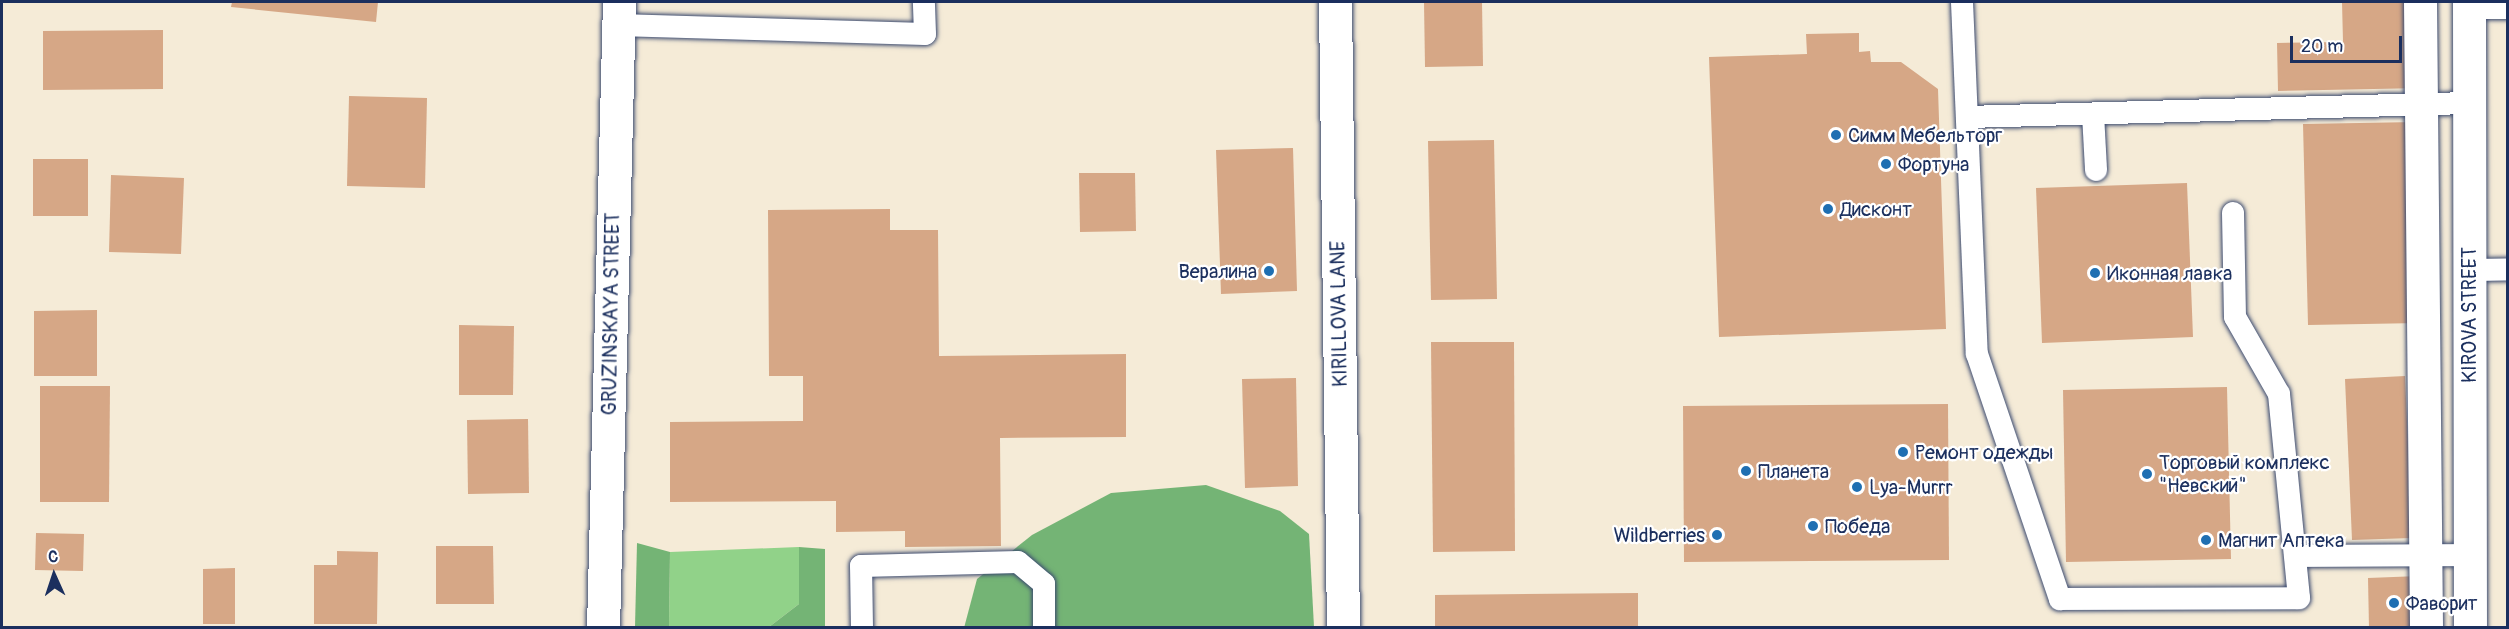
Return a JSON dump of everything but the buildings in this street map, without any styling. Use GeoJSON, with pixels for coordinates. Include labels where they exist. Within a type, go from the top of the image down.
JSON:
{"type":"FeatureCollection","features":[{"type":"Feature","properties":{"kind":"street","name":"KIRILLOVA LANE"},"geometry":{"type":"LineString","coordinates":[[1335,2],[1343,627]]}},
{"type":"Feature","properties":{"kind":"street"},"geometry":{"type":"LineString","coordinates":[[2420,2],[2426,627]]}},
{"type":"Feature","properties":{"kind":"street","name":"KIROVA STREET"},"geometry":{"type":"LineString","coordinates":[[2469,5],[2470,627]]}},
{"type":"Feature","properties":{"kind":"street","name":"GRUZINSKAYA STREET"},"geometry":{"type":"LineString","coordinates":[[603,627],[618,13]]}},
{"type":"Feature","properties":{"kind":"lane"},"geometry":{"type":"LineString","coordinates":[[618,13],[925,34],[924,2]]}},
{"type":"Feature","properties":{"kind":"lane"},"geometry":{"type":"LineString","coordinates":[[1962,2],[1977,354],[2060,599],[2299,598],[2298,556],[2279,394],[2235,317],[2233,213]]}},
{"type":"Feature","properties":{"kind":"lane"},"geometry":{"type":"LineString","coordinates":[[2469,5],[2508,8]]}},
{"type":"Feature","properties":{"kind":"lane"},"geometry":{"type":"LineString","coordinates":[[1967,117],[2469,103]]}},
{"type":"Feature","properties":{"kind":"lane"},"geometry":{"type":"LineString","coordinates":[[2093,114],[2096,170]]}},
{"type":"Feature","properties":{"kind":"lane"},"geometry":{"type":"LineString","coordinates":[[2469,270],[2508,269]]}},
{"type":"Feature","properties":{"kind":"lane"},"geometry":{"type":"LineString","coordinates":[[2298,556],[2471,555]]}},
{"type":"Feature","properties":{"kind":"lane"},"geometry":{"type":"LineString","coordinates":[[862,627],[861,566],[1018,562],[1044,584],[1044,627]]}},
{"type":"Feature","properties":{"kind":"green space"},"geometry":{"type":"Polygon","coordinates":[[[1206,485],[1280,511],[1309,534],[1314,627],[964,628],[977,579],[1032,535],[1111,493],[1206,485]]]}},
{"type":"Feature","properties":{"kind":"green space"},"geometry":{"type":"Polygon","coordinates":[[[637,543],[670,552],[669,627],[635,627],[637,543]]]}},
{"type":"Feature","properties":{"kind":"green space"},"geometry":{"type":"Polygon","coordinates":[[[799,547],[799,604],[769,627],[669,628],[670,552],[799,547]]]}},
{"type":"Feature","properties":{"kind":"green space"},"geometry":{"type":"Polygon","coordinates":[[[799,547],[825,549],[825,627],[769,627],[799,604],[799,547]]]}},
{"type":"Feature","properties":{"kind":"place","name":"Симм Мебельторг"},"geometry":{"type":"Point","coordinates":[1836,135]}},
{"type":"Feature","properties":{"kind":"place","name":"Фортуна"},"geometry":{"type":"Point","coordinates":[1886,164]}},
{"type":"Feature","properties":{"kind":"place","name":"Дисконт"},"geometry":{"type":"Point","coordinates":[1828,209]}},
{"type":"Feature","properties":{"kind":"place","name":"Вералина"},"geometry":{"type":"Point","coordinates":[1269,271]}},
{"type":"Feature","properties":{"kind":"place","name":"Иконная лавка"},"geometry":{"type":"Point","coordinates":[2095,273]}},
{"type":"Feature","properties":{"kind":"place","name":"Ремонт одежды"},"geometry":{"type":"Point","coordinates":[1903,452]}},
{"type":"Feature","properties":{"kind":"place","name":"Планета"},"geometry":{"type":"Point","coordinates":[1746,471]}},
{"type":"Feature","properties":{"kind":"place","name":"Торговый комплекс \"Невский\""},"geometry":{"type":"Point","coordinates":[2147,474]}},
{"type":"Feature","properties":{"kind":"place","name":"Lya-Murrr"},"geometry":{"type":"Point","coordinates":[1857,487]}},
{"type":"Feature","properties":{"kind":"place","name":"Победа"},"geometry":{"type":"Point","coordinates":[1813,526]}},
{"type":"Feature","properties":{"kind":"place","name":"Wildberries"},"geometry":{"type":"Point","coordinates":[1717,535]}},
{"type":"Feature","properties":{"kind":"place","name":"Магнит Аптека"},"geometry":{"type":"Point","coordinates":[2206,540]}},
{"type":"Feature","properties":{"kind":"place","name":"Фаворит"},"geometry":{"type":"Point","coordinates":[2394,603]}}]}
